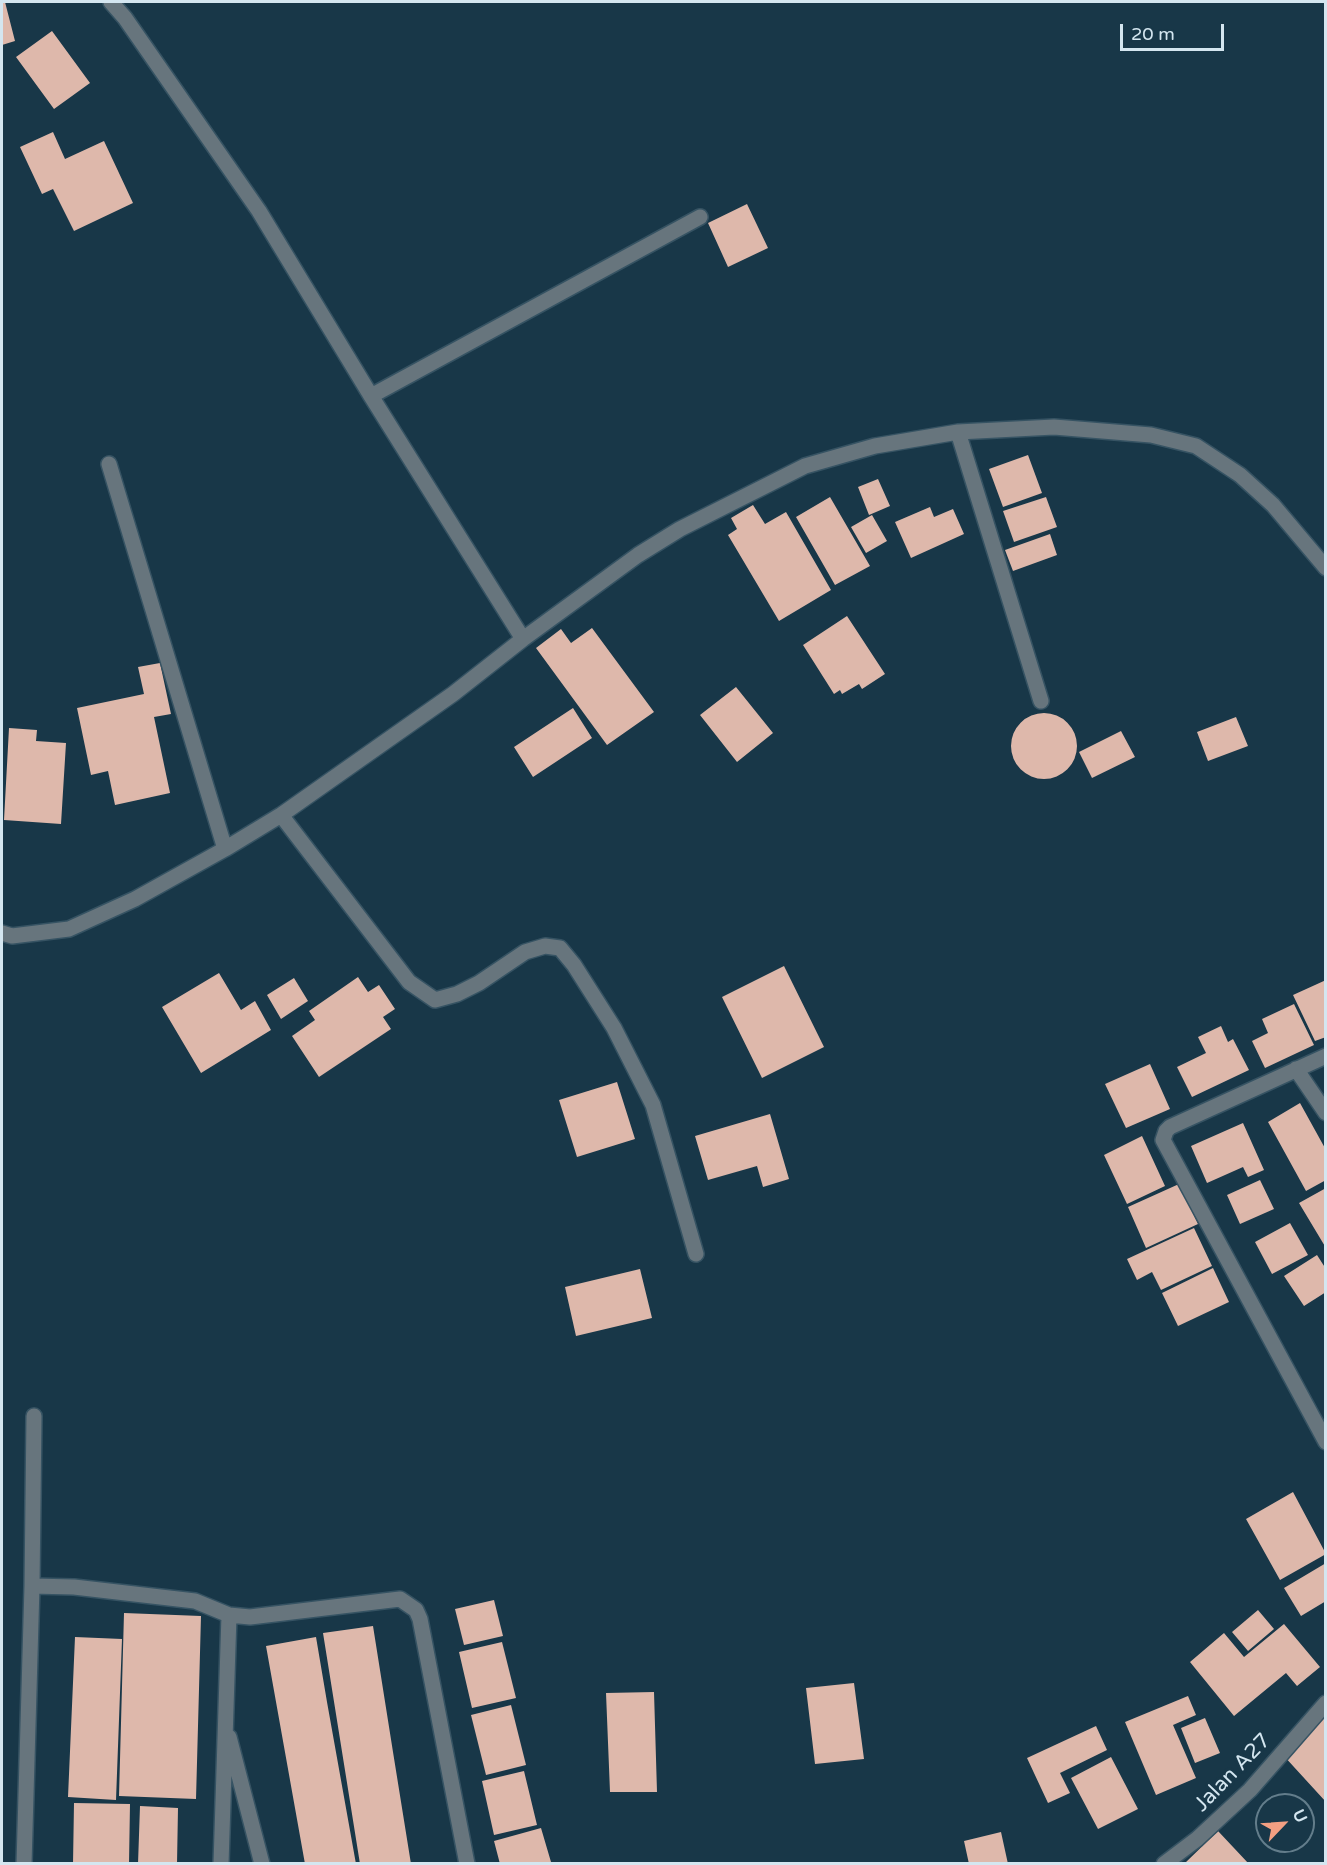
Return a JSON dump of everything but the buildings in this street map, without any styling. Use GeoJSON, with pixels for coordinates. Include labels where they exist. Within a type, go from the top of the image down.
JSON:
{"type":"FeatureCollection","features":[{"type":"Feature","properties":{"kind":"street"},"geometry":{"type":"LineString","coordinates":[[111,2],[125,18],[259,211],[523,639]]}},
{"type":"Feature","properties":{"kind":"street"},"geometry":{"type":"LineString","coordinates":[[371,396],[700,217]]}},
{"type":"Feature","properties":{"kind":"street"},"geometry":{"type":"LineString","coordinates":[[2,933],[12,936],[69,928],[135,899],[225,849],[281,815],[453,694],[523,639],[638,555],[680,529],[805,466],[875,446],[957,432],[1054,427],[1151,435],[1196,446],[1240,475],[1273,505],[1326,568]]}},
{"type":"Feature","properties":{"kind":"street"},"geometry":{"type":"LineString","coordinates":[[957,432],[1041,701]]}},
{"type":"Feature","properties":{"kind":"street"},"geometry":{"type":"LineString","coordinates":[[109,464],[225,849]]}},
{"type":"Feature","properties":{"kind":"street"},"geometry":{"type":"LineString","coordinates":[[281,815],[409,982],[435,1000],[465,991],[525,952],[545,946],[560,948],[574,965],[614,1028],[653,1105],[696,1254]]}},
{"type":"Feature","properties":{"kind":"street"},"geometry":{"type":"LineString","coordinates":[[1326,1056],[1170,1127],[1163,1140],[1326,1442]]}},
{"type":"Feature","properties":{"kind":"street"},"geometry":{"type":"LineString","coordinates":[[1296,1069],[1326,1113]]}},
{"type":"Feature","properties":{"kind":"street"},"geometry":{"type":"LineString","coordinates":[[24,1863],[32,1586],[34,1416]]}},
{"type":"Feature","properties":{"kind":"street"},"geometry":{"type":"LineString","coordinates":[[32,1586],[74,1587],[195,1601],[228,1615],[250,1617],[400,1599],[416,1610],[420,1619],[467,1863]]}},
{"type":"Feature","properties":{"kind":"street"},"geometry":{"type":"LineString","coordinates":[[221,1863],[228,1615]]}},
{"type":"Feature","properties":{"kind":"street","name":"Jalan A27"},"geometry":{"type":"LineString","coordinates":[[1164,1863],[1197,1839],[1250,1790],[1326,1703]]}},
{"type":"Feature","properties":{"kind":"street"},"geometry":{"type":"LineString","coordinates":[[225,1720],[262,1863]]}}]}
